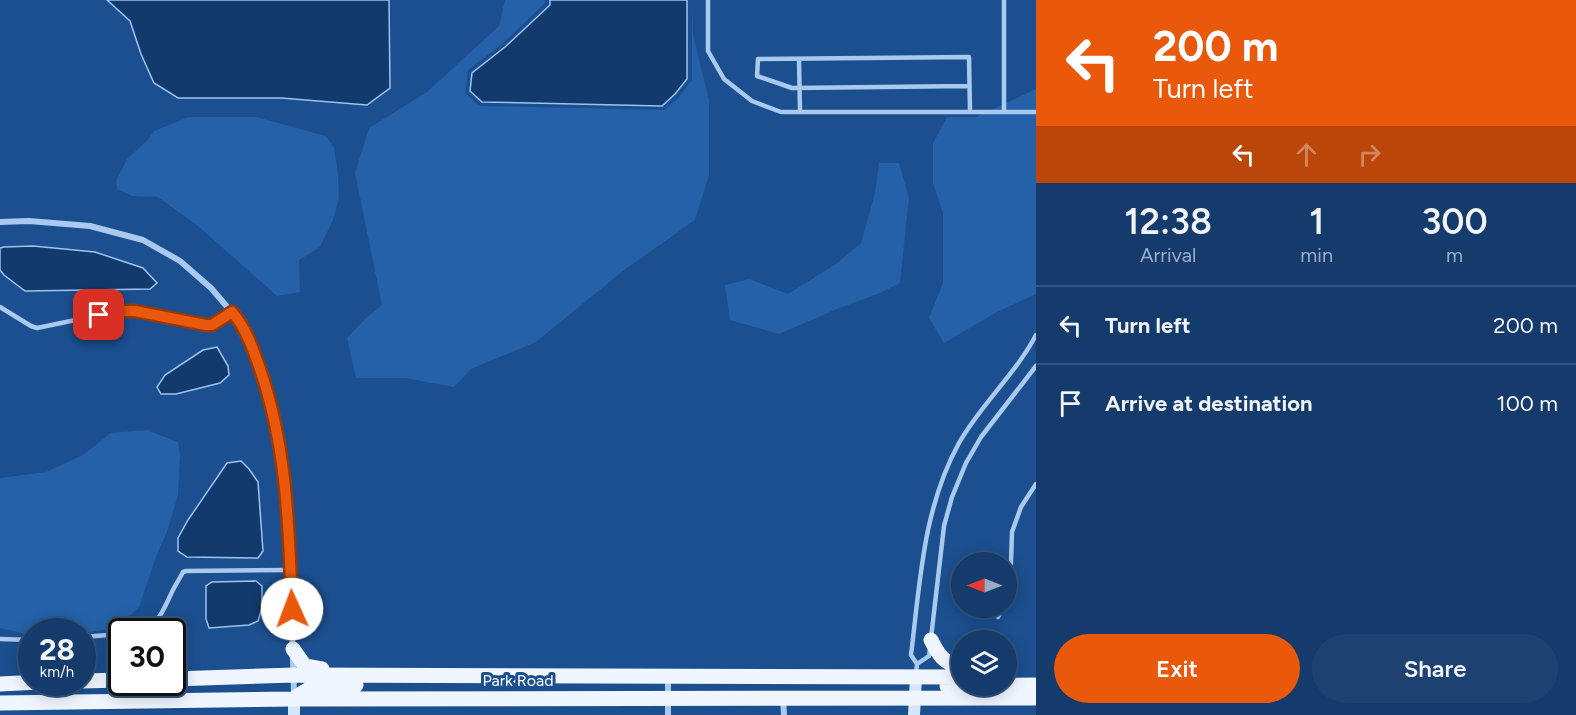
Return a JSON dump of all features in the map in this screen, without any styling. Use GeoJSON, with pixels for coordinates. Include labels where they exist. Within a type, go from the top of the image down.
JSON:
{"type":"FeatureCollection","features":[{"type":"Feature","properties":{"kind":"main road"},"geometry":{"type":"LineString","coordinates":[[931,640],[937,652],[946,662],[951,664]]}},
{"type":"Feature","properties":{"kind":"main road"},"geometry":{"type":"LineString","coordinates":[[293,649],[305,666],[321,669],[408,670],[442,676]]}},
{"type":"Feature","properties":{"kind":"main road","name":"Park Road"},"geometry":{"type":"LineString","coordinates":[[186,679],[294,675],[819,677],[916,670],[951,675]]}},
{"type":"Feature","properties":{"kind":"main road"},"geometry":{"type":"LineString","coordinates":[[135,701],[149,694],[267,691],[294,675]]}},
{"type":"Feature","properties":{"kind":"main road"},"geometry":{"type":"LineString","coordinates":[[294,699],[309,689],[323,686],[402,683],[442,676]]}},
{"type":"Feature","properties":{"kind":"main road"},"geometry":{"type":"LineString","coordinates":[[668,698],[678,688],[692,686],[794,684],[819,677]]}},
{"type":"Feature","properties":{"kind":"main road"},"geometry":{"type":"LineString","coordinates":[[1017,677],[1036,678]]}},
{"type":"Feature","properties":{"kind":"main road"},"geometry":{"type":"LineString","coordinates":[[0,684],[18,683]]}},
{"type":"Feature","properties":{"kind":"main road"},"geometry":{"type":"LineString","coordinates":[[915,697],[924,689],[938,686],[1036,685]]}},
{"type":"Feature","properties":{"kind":"main road","name":"Park Road"},"geometry":{"type":"LineString","coordinates":[[0,703],[294,699],[1036,698]]}},
{"type":"Feature","properties":{"kind":"street"},"geometry":{"type":"LineString","coordinates":[[0,222],[29,221],[90,226],[143,240],[180,261],[211,288],[232,312],[251,344],[268,392],[284,467],[290,526],[294,715]]}},
{"type":"Feature","properties":{"kind":"street"},"geometry":{"type":"LineString","coordinates":[[914,715],[916,670]]}},
{"type":"Feature","properties":{"kind":"street"},"geometry":{"type":"LineString","coordinates":[[668,676],[668,715]]}},
{"type":"Feature","properties":{"kind":"street"},"geometry":{"type":"LineString","coordinates":[[783,698],[784,715]]}},
{"type":"Feature","properties":{"kind":"lane"},"geometry":{"type":"LineString","coordinates":[[708,0],[708,51],[724,79],[752,101],[781,112],[1036,112]]}},
{"type":"Feature","properties":{"kind":"lane"},"geometry":{"type":"LineString","coordinates":[[1004,0],[1004,112]]}},
{"type":"Feature","properties":{"kind":"lane"},"geometry":{"type":"LineString","coordinates":[[969,86],[792,88],[757,76],[758,59],[969,57],[970,112]]}},
{"type":"Feature","properties":{"kind":"lane"},"geometry":{"type":"LineString","coordinates":[[799,59],[800,112]]}},
{"type":"Feature","properties":{"kind":"lane"},"geometry":{"type":"LineString","coordinates":[[0,307],[37,328],[119,311],[135,311],[210,325],[232,312]]}},
{"type":"Feature","properties":{"kind":"lane"},"geometry":{"type":"LineString","coordinates":[[1036,335],[1027,353],[977,416],[959,443],[946,470],[934,505],[925,543],[911,655],[916,670],[929,656],[944,526],[952,497],[966,463],[981,437],[1036,366]]}},
{"type":"Feature","properties":{"kind":"lane"},"geometry":{"type":"LineString","coordinates":[[1011,552],[1012,532],[1021,507],[1036,484]]}},
{"type":"Feature","properties":{"kind":"lane"},"geometry":{"type":"LineString","coordinates":[[159,618],[183,572],[291,570]]}},
{"type":"Feature","properties":{"kind":"lane"},"geometry":{"type":"LineString","coordinates":[[0,639],[18,640]]}},
{"type":"Feature","properties":{"kind":"shaded area"},"geometry":{"type":"Polygon","coordinates":[[[107,0],[389,0],[390,88],[367,105],[281,98],[178,98],[154,83],[130,21],[107,0]]]}},
{"type":"Feature","properties":{"kind":"shaded area"},"geometry":{"type":"Polygon","coordinates":[[[505,0],[545,0],[545,3],[502,44],[468,70],[465,93],[482,106],[664,110],[679,97],[692,80],[692,7],[693,35],[709,100],[709,175],[695,220],[623,271],[536,342],[471,369],[454,387],[405,378],[356,378],[347,338],[382,305],[355,173],[369,128],[427,92],[499,26],[505,0]]]}},
{"type":"Feature","properties":{"kind":"shaded area"},"geometry":{"type":"Polygon","coordinates":[[[550,0],[687,0],[687,79],[662,106],[482,102],[470,91],[472,73],[505,47],[550,5],[550,0]]]}},
{"type":"Feature","properties":{"kind":"shaded area"},"geometry":{"type":"Polygon","coordinates":[[[1036,89],[1036,294],[997,312],[944,343],[929,318],[943,283],[943,213],[933,183],[933,143],[947,117],[976,117],[1036,89]]]}},
{"type":"Feature","properties":{"kind":"shaded area"},"geometry":{"type":"Polygon","coordinates":[[[189,117],[256,117],[326,136],[334,148],[339,198],[333,220],[320,247],[299,260],[300,292],[277,296],[198,226],[158,197],[132,196],[117,189],[116,181],[127,159],[147,141],[154,131],[189,117]]]}},
{"type":"Feature","properties":{"kind":"shaded area"},"geometry":{"type":"Polygon","coordinates":[[[879,163],[899,163],[909,198],[900,283],[779,334],[730,320],[725,285],[749,279],[788,294],[836,264],[861,243],[875,193],[879,163]]]}},
{"type":"Feature","properties":{"kind":"shaded area"},"geometry":{"type":"Polygon","coordinates":[[[33,246],[95,252],[143,268],[157,283],[150,289],[25,291],[0,270],[0,248],[33,246]]]}},
{"type":"Feature","properties":{"kind":"shaded area"},"geometry":{"type":"Polygon","coordinates":[[[217,347],[228,366],[229,375],[220,383],[176,394],[161,394],[157,387],[165,375],[203,350],[217,347]]]}},
{"type":"Feature","properties":{"kind":"shaded area"},"geometry":{"type":"Polygon","coordinates":[[[147,430],[178,442],[180,456],[178,495],[139,607],[127,618],[108,618],[108,629],[96,631],[96,618],[18,618],[18,632],[0,628],[0,478],[46,472],[83,455],[111,433],[147,430]]]}},
{"type":"Feature","properties":{"kind":"shaded area"},"geometry":{"type":"Polygon","coordinates":[[[241,461],[258,482],[263,551],[258,558],[187,557],[178,551],[178,538],[188,520],[227,463],[241,461]]]}},
{"type":"Feature","properties":{"kind":"shaded area"},"geometry":{"type":"Polygon","coordinates":[[[256,581],[262,586],[262,608],[258,621],[249,625],[209,628],[206,619],[206,586],[212,582],[256,581]]]}},
{"type":"Feature","properties":{"kind":"route"},"geometry":{"type":"LineString","coordinates":[[99,315],[135,311],[206,325],[212,325],[232,312],[235,316],[251,344],[268,392],[284,467],[290,526],[292,609]]}}]}
